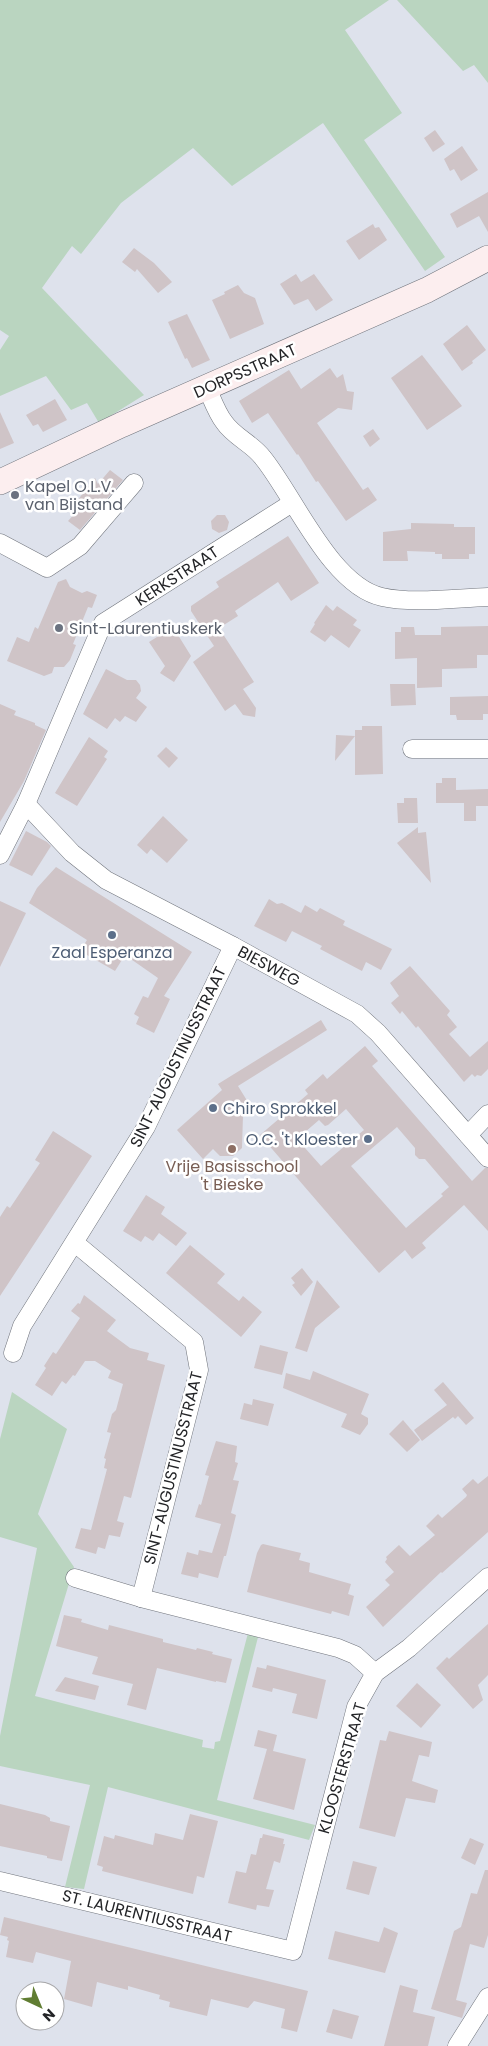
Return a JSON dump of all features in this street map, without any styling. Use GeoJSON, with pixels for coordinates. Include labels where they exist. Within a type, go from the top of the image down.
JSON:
{"type":"FeatureCollection","features":[{"type":"Feature","properties":{"kind":"street","name":"DORPSSTRAAT"},"geometry":{"type":"LineString","coordinates":[[0,482],[121,425],[427,290],[488,258]]}},
{"type":"Feature","properties":{"kind":"street"},"geometry":{"type":"LineString","coordinates":[[207,388],[224,423],[263,457],[292,503],[342,573],[354,584],[380,597],[402,600],[488,597]]}},
{"type":"Feature","properties":{"kind":"street"},"geometry":{"type":"LineString","coordinates":[[0,544],[47,568],[80,546],[134,483]]}},
{"type":"Feature","properties":{"kind":"street","name":"KERKSTRAAT"},"geometry":{"type":"LineString","coordinates":[[0,855],[26,804],[103,623],[292,503]]}},
{"type":"Feature","properties":{"kind":"street"},"geometry":{"type":"LineString","coordinates":[[412,749],[488,749]]}},
{"type":"Feature","properties":{"kind":"street","name":"BIESWEG"},"geometry":{"type":"LineString","coordinates":[[26,804],[72,853],[106,880],[358,1014],[378,1033],[488,1158]]}},
{"type":"Feature","properties":{"kind":"street","name":"SINT-AUGUSTINUSSTRAAT"},"geometry":{"type":"LineString","coordinates":[[13,1353],[22,1326],[146,1127],[233,946]]}},
{"type":"Feature","properties":{"kind":"street"},"geometry":{"type":"LineString","coordinates":[[468,1135],[488,1114]]}},
{"type":"Feature","properties":{"kind":"street","name":"SINT-AUGUSTINUSSTRAAT"},"geometry":{"type":"LineString","coordinates":[[75,1243],[194,1342],[199,1370],[141,1598]]}},
{"type":"Feature","properties":{"kind":"street","name":"KLOOSTERSTRAAT"},"geometry":{"type":"LineString","coordinates":[[293,1951],[356,1707],[374,1673],[409,1648],[488,1576]]}},
{"type":"Feature","properties":{"kind":"street"},"geometry":{"type":"LineString","coordinates":[[75,1578],[141,1598],[338,1648],[355,1655],[374,1673]]}},
{"type":"Feature","properties":{"kind":"street","name":"ST. LAURENTIUSSTRAAT"},"geometry":{"type":"LineString","coordinates":[[0,1881],[293,1951]]}},
{"type":"Feature","properties":{"kind":"street"},"geometry":{"type":"LineString","coordinates":[[457,2046],[488,1997]]}},
{"type":"Feature","properties":{"kind":"green space"},"geometry":{"type":"Polygon","coordinates":[[[0,0],[389,0],[345,30],[402,113],[364,140],[445,257],[425,271],[323,123],[232,186],[193,148],[121,203],[81,254],[72,246],[42,288],[144,395],[99,423],[87,403],[71,410],[46,376],[0,396],[0,350],[9,336],[0,330],[0,0]]]}},
{"type":"Feature","properties":{"kind":"green space"},"geometry":{"type":"Polygon","coordinates":[[[397,0],[488,0],[488,83],[474,65],[463,71],[397,0]]]}},
{"type":"Feature","properties":{"kind":"green space"},"geometry":{"type":"Polygon","coordinates":[[[12,1392],[67,1429],[38,1514],[74,1567],[35,1696],[203,1740],[202,1747],[214,1749],[215,1742],[220,1741],[248,1633],[258,1637],[217,1800],[315,1825],[309,1840],[108,1787],[84,1889],[65,1887],[90,1785],[0,1766],[0,1736],[37,1548],[0,1537],[0,1439],[12,1392]]]}},
{"type":"Feature","properties":{"kind":"building"},"geometry":{"type":"Polygon","coordinates":[[[435,130],[445,144],[433,152],[424,138],[435,130]]]}},
{"type":"Feature","properties":{"kind":"building"},"geometry":{"type":"Polygon","coordinates":[[[462,146],[478,170],[461,181],[454,169],[450,171],[444,159],[462,146]]]}},
{"type":"Feature","properties":{"kind":"building"},"geometry":{"type":"Polygon","coordinates":[[[488,192],[488,232],[479,216],[457,228],[450,214],[488,192]]]}},
{"type":"Feature","properties":{"kind":"building"},"geometry":{"type":"Polygon","coordinates":[[[373,224],[375,228],[379,227],[387,240],[359,260],[346,241],[373,224]]]}},
{"type":"Feature","properties":{"kind":"building"},"geometry":{"type":"Polygon","coordinates":[[[134,248],[154,263],[172,282],[158,293],[137,269],[135,272],[122,262],[134,248]]]}},
{"type":"Feature","properties":{"kind":"building"},"geometry":{"type":"Polygon","coordinates":[[[296,274],[301,282],[314,274],[333,300],[316,311],[308,299],[294,305],[280,284],[296,274]]]}},
{"type":"Feature","properties":{"kind":"building"},"geometry":{"type":"Polygon","coordinates":[[[238,285],[244,293],[255,298],[264,324],[230,339],[212,300],[238,285]]]}},
{"type":"Feature","properties":{"kind":"building"},"geometry":{"type":"Polygon","coordinates":[[[187,314],[210,360],[192,368],[187,358],[185,359],[168,322],[187,314]]]}},
{"type":"Feature","properties":{"kind":"building"},"geometry":{"type":"Polygon","coordinates":[[[467,325],[486,350],[462,371],[443,344],[467,325]]]}},
{"type":"Feature","properties":{"kind":"building"},"geometry":{"type":"Polygon","coordinates":[[[422,355],[462,406],[427,430],[391,378],[422,355]]]}},
{"type":"Feature","properties":{"kind":"building"},"geometry":{"type":"Polygon","coordinates":[[[330,368],[337,378],[343,374],[347,391],[354,392],[352,410],[338,408],[317,423],[363,490],[368,487],[377,500],[346,521],[268,413],[252,423],[239,401],[289,370],[301,389],[330,368]]]}},
{"type":"Feature","properties":{"kind":"building"},"geometry":{"type":"Polygon","coordinates":[[[55,399],[67,420],[43,432],[38,424],[33,426],[26,415],[55,399]]]}},
{"type":"Feature","properties":{"kind":"building"},"geometry":{"type":"Polygon","coordinates":[[[0,412],[14,443],[0,449],[0,412]]]}},
{"type":"Feature","properties":{"kind":"building"},"geometry":{"type":"Polygon","coordinates":[[[373,429],[380,439],[370,447],[363,436],[373,429]]]}},
{"type":"Feature","properties":{"kind":"building"},"geometry":{"type":"Polygon","coordinates":[[[110,470],[123,480],[80,530],[68,521],[78,510],[73,506],[95,478],[98,484],[110,470]]]}},
{"type":"Feature","properties":{"kind":"building"},"geometry":{"type":"Polygon","coordinates":[[[217,515],[225,515],[229,522],[227,530],[219,533],[212,529],[211,521],[217,515]]]}},
{"type":"Feature","properties":{"kind":"building"},"geometry":{"type":"Polygon","coordinates":[[[411,523],[454,524],[454,527],[475,527],[475,554],[469,554],[469,559],[442,559],[442,554],[435,554],[435,552],[407,551],[408,561],[383,561],[383,532],[411,529],[411,523]]]}},
{"type":"Feature","properties":{"kind":"building"},"geometry":{"type":"Polygon","coordinates":[[[288,536],[319,583],[291,601],[278,582],[235,611],[238,616],[219,628],[254,682],[243,689],[256,708],[255,717],[243,715],[235,704],[225,711],[193,662],[214,646],[191,611],[191,606],[219,587],[216,582],[288,536]]]}},
{"type":"Feature","properties":{"kind":"building","name":"Sint-Laurentiuskerk"},"geometry":{"type":"Polygon","coordinates":[[[66,579],[70,587],[82,593],[87,591],[97,595],[92,608],[88,607],[73,644],[76,645],[70,660],[64,667],[54,667],[52,673],[44,676],[7,661],[17,637],[29,642],[35,627],[38,629],[58,582],[66,579]]]}},
{"type":"Feature","properties":{"kind":"building"},"geometry":{"type":"Polygon","coordinates":[[[326,605],[333,611],[337,606],[357,620],[353,625],[361,630],[349,648],[331,635],[325,642],[310,632],[326,605]]]}},
{"type":"Feature","properties":{"kind":"building"},"geometry":{"type":"Polygon","coordinates":[[[488,626],[488,655],[477,655],[477,668],[442,669],[442,687],[417,688],[417,658],[395,659],[395,632],[401,632],[401,627],[414,627],[415,635],[441,635],[441,627],[488,626]]]}},
{"type":"Feature","properties":{"kind":"building"},"geometry":{"type":"Polygon","coordinates":[[[173,627],[191,656],[174,682],[160,673],[165,666],[149,642],[173,627]]]}},
{"type":"Feature","properties":{"kind":"building"},"geometry":{"type":"Polygon","coordinates":[[[106,669],[127,680],[136,680],[140,685],[141,691],[136,698],[147,707],[136,722],[125,716],[120,722],[115,718],[107,729],[83,714],[106,669]]]}},
{"type":"Feature","properties":{"kind":"building"},"geometry":{"type":"Polygon","coordinates":[[[390,684],[415,684],[416,705],[391,706],[390,684]]]}},
{"type":"Feature","properties":{"kind":"building"},"geometry":{"type":"Polygon","coordinates":[[[488,696],[488,714],[483,714],[483,720],[457,720],[456,715],[450,715],[450,697],[488,696]]]}},
{"type":"Feature","properties":{"kind":"building"},"geometry":{"type":"Polygon","coordinates":[[[0,704],[16,711],[14,715],[35,723],[35,725],[46,730],[24,781],[0,822],[0,704]]]}},
{"type":"Feature","properties":{"kind":"building"},"geometry":{"type":"Polygon","coordinates":[[[362,726],[382,726],[383,774],[355,775],[355,730],[362,730],[362,726]]]}},
{"type":"Feature","properties":{"kind":"building"},"geometry":{"type":"Polygon","coordinates":[[[336,735],[355,736],[335,761],[336,735]]]}},
{"type":"Feature","properties":{"kind":"building"},"geometry":{"type":"Polygon","coordinates":[[[89,737],[108,751],[104,757],[107,759],[77,806],[55,793],[89,737]]]}},
{"type":"Feature","properties":{"kind":"building"},"geometry":{"type":"Polygon","coordinates":[[[166,747],[178,758],[169,768],[157,756],[166,747]]]}},
{"type":"Feature","properties":{"kind":"building"},"geometry":{"type":"Polygon","coordinates":[[[442,778],[456,778],[456,790],[488,789],[488,806],[476,806],[476,821],[464,821],[464,803],[436,803],[436,783],[442,783],[442,778]]]}},
{"type":"Feature","properties":{"kind":"building"},"geometry":{"type":"Polygon","coordinates":[[[404,798],[417,798],[418,823],[398,823],[397,803],[404,803],[404,798]]]}},
{"type":"Feature","properties":{"kind":"building"},"geometry":{"type":"Polygon","coordinates":[[[163,816],[188,840],[167,863],[151,849],[147,854],[137,845],[163,816]]]}},
{"type":"Feature","properties":{"kind":"building"},"geometry":{"type":"Polygon","coordinates":[[[418,827],[418,833],[426,832],[431,883],[397,843],[418,827]]]}},
{"type":"Feature","properties":{"kind":"building"},"geometry":{"type":"Polygon","coordinates":[[[26,831],[51,846],[32,876],[9,865],[26,831]]]}},
{"type":"Feature","properties":{"kind":"building"},"geometry":{"type":"Polygon","coordinates":[[[56,867],[192,952],[164,996],[170,999],[154,1033],[136,1024],[139,1017],[134,1014],[143,996],[148,998],[158,978],[125,955],[115,971],[80,951],[87,940],[29,903],[37,888],[56,867]]]}},
{"type":"Feature","properties":{"kind":"building"},"geometry":{"type":"Polygon","coordinates":[[[269,899],[277,904],[282,903],[301,913],[305,905],[317,912],[320,908],[345,921],[343,925],[392,949],[381,970],[366,962],[362,971],[320,949],[322,946],[292,931],[286,942],[254,926],[269,899]]]}},
{"type":"Feature","properties":{"kind":"building"},"geometry":{"type":"Polygon","coordinates":[[[0,901],[26,913],[0,967],[0,901]]]}},
{"type":"Feature","properties":{"kind":"building"},"geometry":{"type":"Polygon","coordinates":[[[410,966],[450,1011],[447,1015],[457,1027],[449,1034],[470,1057],[488,1041],[488,1069],[481,1076],[477,1075],[475,1077],[472,1074],[464,1082],[418,1026],[416,1028],[402,1011],[400,1014],[391,1003],[399,996],[390,983],[410,966]]]}},
{"type":"Feature","properties":{"kind":"building"},"geometry":{"type":"Polygon","coordinates":[[[321,1020],[327,1030],[238,1086],[251,1107],[243,1115],[242,1148],[233,1156],[220,1156],[213,1149],[203,1159],[177,1130],[222,1090],[218,1084],[321,1020]]]}},
{"type":"Feature","properties":{"kind":"building"},"geometry":{"type":"Polygon","coordinates":[[[365,1046],[378,1061],[372,1066],[472,1181],[485,1168],[488,1168],[488,1231],[464,1205],[422,1243],[426,1248],[412,1259],[405,1250],[379,1273],[260,1135],[308,1094],[305,1090],[323,1074],[327,1079],[365,1046]],[[346,1109],[328,1125],[325,1126],[319,1120],[297,1139],[321,1166],[364,1130],[346,1109]],[[397,1127],[351,1166],[406,1228],[443,1196],[441,1194],[449,1187],[425,1159],[419,1159],[415,1155],[415,1148],[397,1127]]]}},
{"type":"Feature","properties":{"kind":"building"},"geometry":{"type":"Polygon","coordinates":[[[53,1131],[92,1156],[0,1296],[0,1217],[7,1206],[10,1208],[40,1163],[35,1160],[53,1131]]]}},
{"type":"Feature","properties":{"kind":"building"},"geometry":{"type":"Polygon","coordinates":[[[146,1195],[165,1207],[161,1214],[187,1233],[176,1246],[159,1233],[153,1241],[145,1236],[141,1242],[123,1231],[146,1195]]]}},
{"type":"Feature","properties":{"kind":"building"},"geometry":{"type":"Polygon","coordinates":[[[190,1245],[225,1274],[217,1283],[239,1301],[243,1296],[262,1312],[241,1337],[166,1273],[190,1245]]]}},
{"type":"Feature","properties":{"kind":"building"},"geometry":{"type":"Polygon","coordinates":[[[302,1268],[313,1282],[301,1296],[292,1285],[295,1283],[291,1278],[302,1268]]]}},
{"type":"Feature","properties":{"kind":"building"},"geometry":{"type":"Polygon","coordinates":[[[317,1280],[340,1307],[315,1328],[307,1352],[295,1348],[317,1280]]]}},
{"type":"Feature","properties":{"kind":"building"},"geometry":{"type":"Polygon","coordinates":[[[84,1295],[116,1320],[107,1331],[130,1348],[149,1353],[147,1360],[165,1365],[131,1498],[124,1496],[117,1521],[124,1523],[120,1537],[109,1535],[105,1549],[98,1547],[96,1554],[75,1548],[81,1528],[91,1530],[107,1469],[104,1468],[106,1459],[104,1458],[111,1433],[107,1432],[112,1414],[116,1410],[123,1384],[108,1378],[111,1371],[95,1361],[85,1361],[75,1376],[73,1375],[66,1384],[62,1381],[52,1396],[35,1385],[46,1368],[44,1366],[53,1352],[56,1354],[80,1318],[71,1311],[78,1303],[80,1304],[84,1295]]]}},
{"type":"Feature","properties":{"kind":"building"},"geometry":{"type":"Polygon","coordinates":[[[260,1345],[288,1352],[282,1375],[254,1368],[260,1345]]]}},
{"type":"Feature","properties":{"kind":"building"},"geometry":{"type":"Polygon","coordinates":[[[313,1371],[369,1394],[361,1414],[368,1418],[368,1424],[360,1435],[341,1427],[347,1414],[283,1388],[286,1373],[310,1380],[313,1371]]]}},
{"type":"Feature","properties":{"kind":"building"},"geometry":{"type":"Polygon","coordinates":[[[443,1382],[474,1418],[466,1425],[458,1416],[455,1419],[453,1417],[422,1441],[414,1430],[447,1405],[434,1390],[443,1382]]]}},
{"type":"Feature","properties":{"kind":"building"},"geometry":{"type":"Polygon","coordinates":[[[253,1399],[274,1404],[268,1426],[240,1419],[244,1403],[252,1405],[253,1399]]]}},
{"type":"Feature","properties":{"kind":"building"},"geometry":{"type":"Polygon","coordinates":[[[403,1420],[420,1440],[407,1452],[389,1434],[403,1420]]]}},
{"type":"Feature","properties":{"kind":"building"},"geometry":{"type":"Polygon","coordinates":[[[216,1441],[237,1446],[235,1462],[238,1463],[233,1480],[239,1481],[231,1513],[236,1515],[226,1556],[224,1556],[218,1578],[199,1573],[198,1578],[181,1574],[187,1552],[198,1555],[199,1550],[212,1553],[221,1524],[195,1517],[199,1504],[201,1505],[209,1476],[205,1475],[216,1441]]]}},
{"type":"Feature","properties":{"kind":"building"},"geometry":{"type":"Polygon","coordinates":[[[488,1476],[488,1532],[441,1572],[383,1627],[366,1607],[390,1585],[385,1580],[394,1572],[385,1562],[386,1557],[399,1545],[410,1556],[435,1535],[426,1526],[438,1514],[442,1518],[466,1497],[467,1495],[462,1489],[473,1479],[478,1484],[488,1476]]]}},
{"type":"Feature","properties":{"kind":"building"},"geometry":{"type":"Polygon","coordinates":[[[263,1544],[301,1553],[299,1560],[310,1563],[309,1572],[351,1584],[348,1594],[354,1596],[349,1616],[332,1611],[331,1614],[247,1592],[257,1553],[263,1544]]]}},
{"type":"Feature","properties":{"kind":"building"},"geometry":{"type":"Polygon","coordinates":[[[64,1615],[82,1619],[81,1622],[108,1630],[109,1625],[163,1639],[163,1642],[196,1650],[197,1648],[232,1659],[226,1683],[157,1668],[146,1710],[127,1705],[133,1684],[92,1674],[98,1657],[56,1646],[64,1615]]]}},
{"type":"Feature","properties":{"kind":"building"},"geometry":{"type":"Polygon","coordinates":[[[488,1624],[488,1675],[478,1685],[483,1700],[473,1709],[436,1668],[447,1657],[449,1659],[488,1624]]]}},
{"type":"Feature","properties":{"kind":"building"},"geometry":{"type":"Polygon","coordinates":[[[267,1665],[326,1680],[317,1719],[292,1713],[297,1694],[273,1688],[272,1692],[252,1687],[257,1667],[266,1669],[267,1665]]]}},
{"type":"Feature","properties":{"kind":"building"},"geometry":{"type":"Polygon","coordinates":[[[65,1677],[99,1686],[95,1700],[55,1691],[65,1677]]]}},
{"type":"Feature","properties":{"kind":"building"},"geometry":{"type":"Polygon","coordinates":[[[417,1683],[441,1705],[421,1728],[396,1706],[417,1683]]]}},
{"type":"Feature","properties":{"kind":"building"},"geometry":{"type":"Polygon","coordinates":[[[258,1730],[277,1735],[273,1751],[306,1759],[294,1810],[253,1799],[267,1749],[254,1746],[258,1730]]]}},
{"type":"Feature","properties":{"kind":"building"},"geometry":{"type":"Polygon","coordinates":[[[389,1731],[432,1742],[429,1757],[419,1755],[412,1781],[438,1790],[435,1803],[406,1798],[395,1837],[359,1828],[380,1740],[386,1741],[389,1731]]]}},
{"type":"Feature","properties":{"kind":"building"},"geometry":{"type":"Polygon","coordinates":[[[0,1804],[45,1815],[50,1818],[50,1821],[70,1826],[62,1861],[0,1846],[0,1804]]]}},
{"type":"Feature","properties":{"kind":"building"},"geometry":{"type":"Polygon","coordinates":[[[190,1814],[218,1821],[204,1878],[197,1876],[193,1894],[102,1871],[103,1867],[97,1865],[104,1836],[114,1839],[115,1835],[153,1845],[155,1833],[183,1840],[190,1814]]]}},
{"type":"Feature","properties":{"kind":"building"},"geometry":{"type":"Polygon","coordinates":[[[263,1834],[284,1839],[283,1844],[285,1844],[280,1863],[274,1861],[266,1889],[274,1890],[269,1907],[257,1905],[256,1910],[228,1903],[236,1871],[246,1873],[251,1854],[256,1855],[260,1838],[262,1838],[263,1834]]]}},
{"type":"Feature","properties":{"kind":"building"},"geometry":{"type":"Polygon","coordinates":[[[470,1838],[484,1844],[475,1865],[461,1858],[470,1838]]]}},
{"type":"Feature","properties":{"kind":"building"},"geometry":{"type":"Polygon","coordinates":[[[353,1861],[377,1867],[369,1895],[346,1889],[353,1861]]]}},
{"type":"Feature","properties":{"kind":"building"},"geometry":{"type":"Polygon","coordinates":[[[485,1870],[488,1870],[488,1935],[484,1948],[470,1944],[456,2000],[467,2003],[462,2018],[431,2009],[454,1931],[461,1927],[471,1893],[477,1894],[485,1870]]]}},
{"type":"Feature","properties":{"kind":"building"},"geometry":{"type":"Polygon","coordinates":[[[4,1917],[308,1991],[297,2032],[281,2028],[285,2009],[254,2001],[248,2008],[211,1999],[207,2016],[169,2007],[170,2002],[159,1999],[160,1995],[128,1986],[128,1990],[97,1982],[92,2007],[65,1999],[71,1961],[36,1952],[33,1963],[6,1957],[8,1937],[0,1935],[4,1917]]]}},
{"type":"Feature","properties":{"kind":"building"},"geometry":{"type":"Polygon","coordinates":[[[384,1927],[398,1933],[385,1973],[328,1959],[335,1931],[379,1942],[384,1927]]]}},
{"type":"Feature","properties":{"kind":"building"},"geometry":{"type":"Polygon","coordinates":[[[400,1985],[418,1990],[413,2012],[435,2017],[428,2046],[384,2046],[400,1985]]]}},
{"type":"Feature","properties":{"kind":"building"},"geometry":{"type":"Polygon","coordinates":[[[333,2009],[359,2016],[352,2039],[326,2032],[333,2009]]]}},
{"type":"Feature","properties":{"kind":"place","name":"Kapel O.L.V. van Bijstand"},"geometry":{"type":"Point","coordinates":[15,495]}},
{"type":"Feature","properties":{"kind":"place","name":"Sint-Laurentiuskerk"},"geometry":{"type":"Point","coordinates":[59,628]}},
{"type":"Feature","properties":{"kind":"place","name":"Zaal Esperanza"},"geometry":{"type":"Point","coordinates":[112,935]}},
{"type":"Feature","properties":{"kind":"place","name":"Chiro Sprokkel"},"geometry":{"type":"Point","coordinates":[213,1108]}},
{"type":"Feature","properties":{"kind":"place","name":"O.C. 't Kloester"},"geometry":{"type":"Point","coordinates":[368,1139]}},
{"type":"Feature","properties":{"kind":"place","name":"Vrije Basisschool 't Bieske"},"geometry":{"type":"Point","coordinates":[232,1149]}}]}
